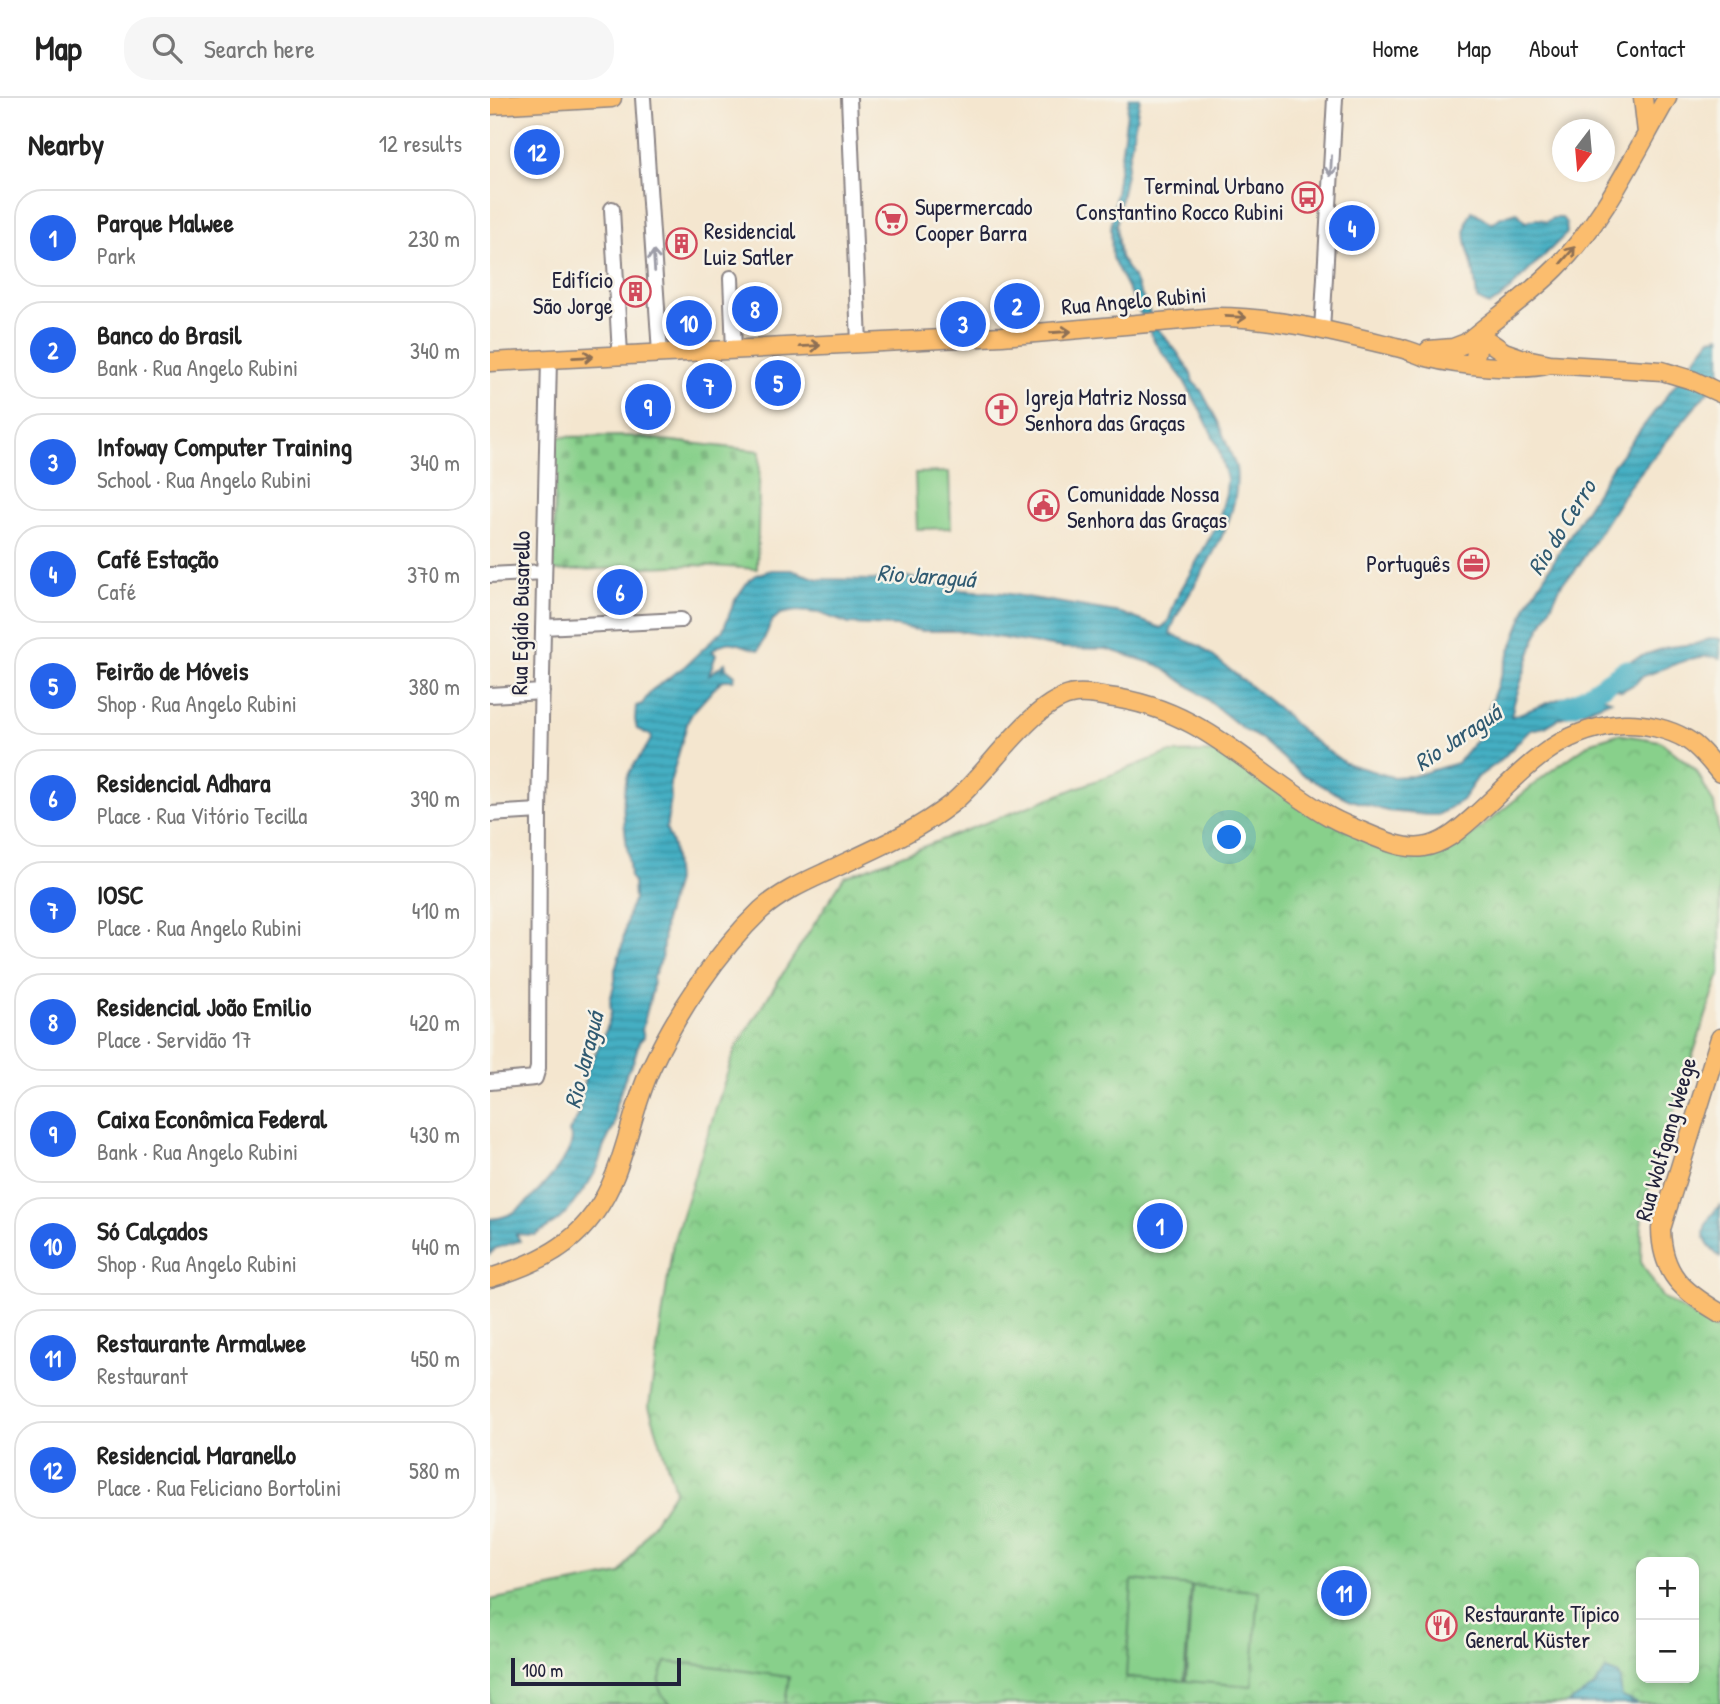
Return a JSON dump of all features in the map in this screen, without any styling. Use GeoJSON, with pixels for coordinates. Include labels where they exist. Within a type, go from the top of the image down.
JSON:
{"type":"FeatureCollection","features":[{"type":"Feature","properties":{"kind":"main road"},"geometry":{"type":"LineString","coordinates":[[490,105],[612,98]]}},
{"type":"Feature","properties":{"kind":"main road"},"geometry":{"type":"LineString","coordinates":[[1643,98],[1650,128]]}},
{"type":"Feature","properties":{"kind":"main road"},"geometry":{"type":"LineString","coordinates":[[1650,128],[1660,98]]}},
{"type":"Feature","properties":{"kind":"main road"},"geometry":{"type":"LineString","coordinates":[[1408,350],[1444,350],[1459,347],[1557,267],[1606,204],[1667,98]]}},
{"type":"Feature","properties":{"kind":"main road"},"geometry":{"type":"LineString","coordinates":[[1500,350],[1503,329],[1518,301]]}},
{"type":"Feature","properties":{"kind":"main road","name":"Rua Angelo Rubini"},"geometry":{"type":"LineString","coordinates":[[490,362],[1002,336],[1241,317],[1322,331],[1408,350],[1430,358],[1527,367],[1550,364]]}},
{"type":"Feature","properties":{"kind":"main road"},"geometry":{"type":"LineString","coordinates":[[1487,365],[1479,362],[1475,356],[1476,349],[1480,343],[1492,342],[1500,350],[1521,358],[1550,364],[1662,372],[1692,380],[1720,393]]}},
{"type":"Feature","properties":{"kind":"main road"},"geometry":{"type":"LineString","coordinates":[[490,1278],[556,1252],[589,1221],[608,1192],[649,1072],[670,1030],[723,954],[763,908],[796,886],[927,822],[954,802],[1022,729],[1060,697],[1078,694],[1131,700],[1178,715],[1203,728],[1327,816],[1376,838],[1407,847],[1423,847],[1442,842],[1555,745],[1580,731],[1601,725],[1637,723],[1688,739],[1720,773]]}},
{"type":"Feature","properties":{"kind":"main road","name":"Rua Wolfgang Weege"},"geometry":{"type":"LineString","coordinates":[[1720,1038],[1661,1228],[1661,1237],[1665,1259],[1679,1284],[1688,1293],[1720,1313]]}},
{"type":"Feature","properties":{"kind":"street"},"geometry":{"type":"LineString","coordinates":[[643,98],[660,353]]}},
{"type":"Feature","properties":{"kind":"street"},"geometry":{"type":"LineString","coordinates":[[849,98],[859,343]]}},
{"type":"Feature","properties":{"kind":"street"},"geometry":{"type":"LineString","coordinates":[[1322,331],[1335,98]]}},
{"type":"Feature","properties":{"kind":"street"},"geometry":{"type":"LineString","coordinates":[[612,209],[620,355]]}},
{"type":"Feature","properties":{"kind":"street"},"geometry":{"type":"LineString","coordinates":[[731,278],[734,350]]}},
{"type":"Feature","properties":{"kind":"street","name":"Rua Egídio Busarello"},"geometry":{"type":"LineString","coordinates":[[490,1082],[535,1078],[538,1068],[539,811],[549,359]]}},
{"type":"Feature","properties":{"kind":"street"},"geometry":{"type":"LineString","coordinates":[[490,575],[543,572]]}},
{"type":"Feature","properties":{"kind":"street"},"geometry":{"type":"LineString","coordinates":[[543,627],[681,620]]}},
{"type":"Feature","properties":{"kind":"street"},"geometry":{"type":"LineString","coordinates":[[490,695],[542,692]]}},
{"type":"Feature","properties":{"kind":"street"},"geometry":{"type":"LineString","coordinates":[[490,814],[539,811]]}},
{"type":"Feature","properties":{"kind":"green space"},"geometry":{"type":"Polygon","coordinates":[[[628,436],[760,451],[757,569],[695,565],[553,571],[556,437],[628,436]]]}},
{"type":"Feature","properties":{"kind":"green space"},"geometry":{"type":"Polygon","coordinates":[[[949,472],[951,528],[917,529],[915,473],[949,472]]]}},
{"type":"Feature","properties":{"kind":"green space"},"geometry":{"type":"Polygon","coordinates":[[[1618,734],[1660,741],[1696,770],[1714,804],[1720,838],[1720,973],[1642,1209],[1641,1262],[1662,1297],[1720,1332],[1720,1704],[490,1704],[490,1600],[620,1574],[675,1490],[649,1406],[673,1243],[735,1049],[844,877],[1168,753],[1215,752],[1345,829],[1407,854],[1440,854],[1466,840],[1548,773],[1592,742],[1618,734]]]}},
{"type":"Feature","properties":{"kind":"green space"},"geometry":{"type":"Polygon","coordinates":[[[1132,1580],[1191,1586],[1184,1681],[1126,1677],[1132,1580]]]}},
{"type":"Feature","properties":{"kind":"green space"},"geometry":{"type":"Polygon","coordinates":[[[1192,1586],[1259,1591],[1252,1686],[1186,1681],[1192,1586]]]}},
{"type":"Feature","properties":{"kind":"green space"},"geometry":{"type":"Polygon","coordinates":[[[666,1662],[789,1677],[785,1704],[671,1704],[662,1694],[659,1684],[666,1662]]]}},
{"type":"Feature","properties":{"kind":"water"},"geometry":{"type":"Polygon","coordinates":[[[1129,98],[1140,98],[1116,226],[1120,257],[1134,279],[1157,328],[1178,353],[1193,382],[1201,390],[1218,422],[1236,467],[1237,484],[1230,518],[1170,634],[1200,646],[1278,708],[1307,736],[1345,763],[1392,777],[1413,776],[1457,763],[1477,739],[1528,603],[1612,467],[1711,338],[1720,336],[1720,377],[1630,485],[1575,571],[1562,583],[1536,637],[1511,717],[1582,690],[1611,700],[1560,718],[1545,727],[1530,730],[1500,761],[1478,777],[1462,800],[1438,815],[1387,811],[1348,799],[1300,773],[1261,739],[1246,731],[1195,690],[1158,665],[1107,649],[1064,648],[959,631],[922,631],[896,626],[849,624],[819,613],[797,611],[780,614],[772,621],[759,650],[729,643],[712,651],[716,654],[709,675],[725,663],[726,666],[721,670],[726,668],[735,675],[733,680],[720,682],[688,721],[670,783],[671,798],[666,829],[673,846],[676,881],[665,918],[662,958],[653,977],[642,1030],[644,1037],[639,1042],[633,1063],[627,1072],[616,1105],[614,1126],[603,1148],[597,1169],[567,1212],[556,1222],[535,1235],[516,1234],[520,1241],[496,1248],[490,1254],[490,1219],[506,1216],[519,1209],[538,1192],[565,1157],[572,1138],[569,1132],[579,1114],[585,1076],[607,1028],[615,970],[634,899],[625,828],[625,790],[629,772],[652,736],[637,729],[636,706],[642,704],[652,690],[685,666],[723,630],[735,600],[749,580],[772,570],[791,570],[818,579],[872,580],[907,577],[962,590],[1003,593],[1121,613],[1161,628],[1168,622],[1176,599],[1218,523],[1227,479],[1218,447],[1203,415],[1183,379],[1156,344],[1112,258],[1111,229],[1129,98]]]}},
{"type":"Feature","properties":{"kind":"water"},"geometry":{"type":"Polygon","coordinates":[[[1472,211],[1493,223],[1501,217],[1517,212],[1525,222],[1541,219],[1546,222],[1553,218],[1562,218],[1566,223],[1567,233],[1499,300],[1489,305],[1477,299],[1467,244],[1466,225],[1472,211]]]}},
{"type":"Feature","properties":{"kind":"water"},"geometry":{"type":"Polygon","coordinates":[[[1712,638],[1720,639],[1720,658],[1700,657],[1680,662],[1641,677],[1622,691],[1596,682],[1647,654],[1712,638]]]}},
{"type":"Feature","properties":{"kind":"water"},"geometry":{"type":"Polygon","coordinates":[[[1720,1205],[1720,1257],[1707,1244],[1704,1231],[1709,1218],[1720,1205]]]}},
{"type":"Feature","properties":{"kind":"water"},"geometry":{"type":"Polygon","coordinates":[[[1606,1670],[1619,1675],[1622,1697],[1638,1704],[1567,1704],[1594,1687],[1606,1670]]]}},
{"type":"Feature","properties":{"kind":"waterway","name":"Rio Jaraguá"},"geometry":{"type":"LineString","coordinates":[[1567,706],[1576,703],[1626,670]]}},
{"type":"Feature","properties":{"kind":"place","name":"Residencial Maranello"},"geometry":{"type":"Point","coordinates":[537,152]}},
{"type":"Feature","properties":{"kind":"place","name":"Terminal Urbano Constantino Rocco Rubini"},"geometry":{"type":"Point","coordinates":[1307,198]}},
{"type":"Feature","properties":{"kind":"place","name":"Supermercado Cooper Barra"},"geometry":{"type":"Point","coordinates":[892,219]}},
{"type":"Feature","properties":{"kind":"place","name":"Café Estação"},"geometry":{"type":"Point","coordinates":[1352,228]}},
{"type":"Feature","properties":{"kind":"place","name":"Residencial Luiz Satler"},"geometry":{"type":"Point","coordinates":[681,243]}},
{"type":"Feature","properties":{"kind":"place","name":"Edifício São Jorge"},"geometry":{"type":"Point","coordinates":[636,292]}},
{"type":"Feature","properties":{"kind":"place","name":"Banco do Brasil"},"geometry":{"type":"Point","coordinates":[1017,306]}},
{"type":"Feature","properties":{"kind":"place","name":"Residencial João Emilio"},"geometry":{"type":"Point","coordinates":[755,309]}},
{"type":"Feature","properties":{"kind":"place","name":"Só Calçados"},"geometry":{"type":"Point","coordinates":[689,323]}},
{"type":"Feature","properties":{"kind":"place","name":"Infoway Computer Training"},"geometry":{"type":"Point","coordinates":[963,324]}},
{"type":"Feature","properties":{"kind":"place","name":"Feirão de Móveis"},"geometry":{"type":"Point","coordinates":[778,383]}},
{"type":"Feature","properties":{"kind":"place","name":"IOSC"},"geometry":{"type":"Point","coordinates":[709,386]}},
{"type":"Feature","properties":{"kind":"place","name":"Caixa Econômica Federal"},"geometry":{"type":"Point","coordinates":[648,407]}},
{"type":"Feature","properties":{"kind":"place","name":"Igreja Matriz Nossa Senhora das Graças"},"geometry":{"type":"Point","coordinates":[1002,409]}},
{"type":"Feature","properties":{"kind":"place","name":"Comunidade Nossa Senhora das Graças"},"geometry":{"type":"Point","coordinates":[1044,506]}},
{"type":"Feature","properties":{"kind":"place","name":"Português"},"geometry":{"type":"Point","coordinates":[1473,563]}},
{"type":"Feature","properties":{"kind":"place","name":"Residencial Adhara"},"geometry":{"type":"Point","coordinates":[620,592]}},
{"type":"Feature","properties":{"kind":"place","name":"Parque Malwee"},"geometry":{"type":"Point","coordinates":[1160,1226]}},
{"type":"Feature","properties":{"kind":"place","name":"Restaurante Armalwee"},"geometry":{"type":"Point","coordinates":[1344,1593]}},
{"type":"Feature","properties":{"kind":"place","name":"Restaurante Típico General Küster"},"geometry":{"type":"Point","coordinates":[1442,1626]}},
{"type":"Feature","properties":{"kind":"water label","name":"Rio do Cerro"},"geometry":{"type":"Point","coordinates":[1561,527]}}]}
